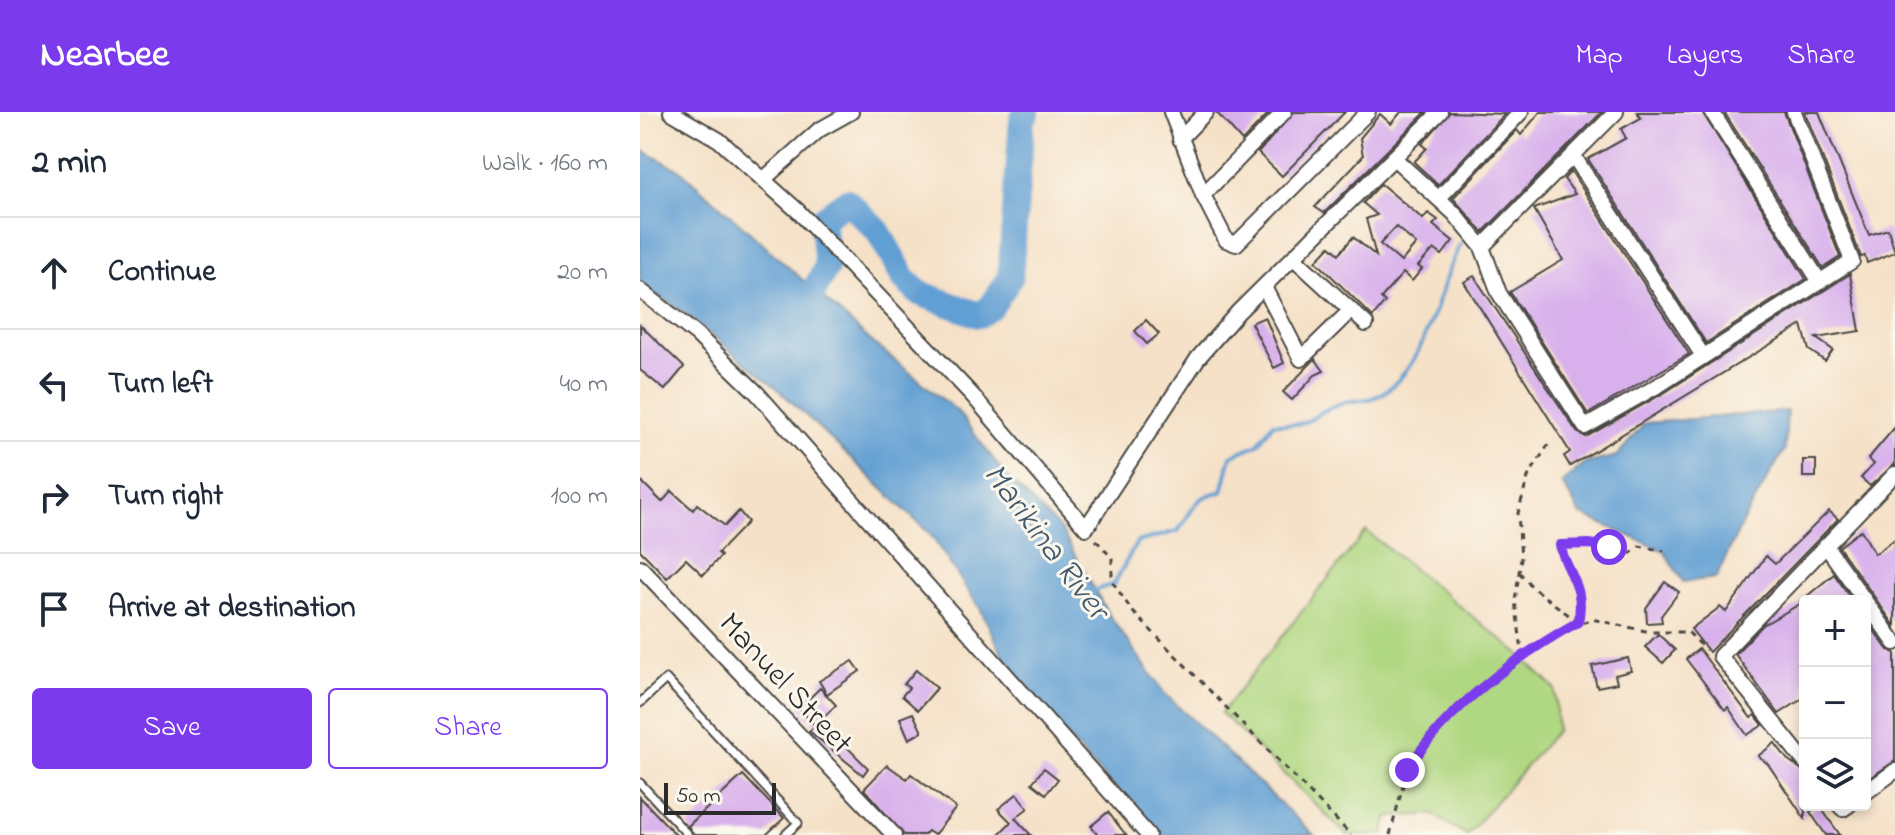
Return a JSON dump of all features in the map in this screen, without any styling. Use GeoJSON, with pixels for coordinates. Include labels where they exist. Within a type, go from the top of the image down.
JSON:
{"type":"FeatureCollection","features":[{"type":"Feature","properties":{"kind":"street"},"geometry":{"type":"LineString","coordinates":[[671,112],[719,140],[798,211],[973,396],[1086,528],[1198,358],[1264,287],[1440,112]]}},
{"type":"Feature","properties":{"kind":"street"},"geometry":{"type":"LineString","coordinates":[[764,179],[819,130],[851,112]]}},
{"type":"Feature","properties":{"kind":"street"},"geometry":{"type":"LineString","coordinates":[[1171,112],[1203,195],[1226,240],[1239,243],[1368,112]]}},
{"type":"Feature","properties":{"kind":"street"},"geometry":{"type":"LineString","coordinates":[[1180,139],[1206,112]]}},
{"type":"Feature","properties":{"kind":"street"},"geometry":{"type":"LineString","coordinates":[[1203,195],[1284,112]]}},
{"type":"Feature","properties":{"kind":"street"},"geometry":{"type":"LineString","coordinates":[[1439,198],[1521,112]]}},
{"type":"Feature","properties":{"kind":"street"},"geometry":{"type":"LineString","coordinates":[[1482,247],[1616,112]]}},
{"type":"Feature","properties":{"kind":"street"},"geometry":{"type":"LineString","coordinates":[[1712,112],[1820,282]]}},
{"type":"Feature","properties":{"kind":"street"},"geometry":{"type":"LineString","coordinates":[[1395,159],[1439,198],[1482,247],[1499,293],[1585,427],[1703,356],[1853,258],[1794,112]]}},
{"type":"Feature","properties":{"kind":"street"},"geometry":{"type":"LineString","coordinates":[[1573,155],[1703,356]]}},
{"type":"Feature","properties":{"kind":"street"},"geometry":{"type":"LineString","coordinates":[[1295,259],[1366,324]]}},
{"type":"Feature","properties":{"kind":"street"},"geometry":{"type":"LineString","coordinates":[[1264,287],[1299,359],[1350,311]]}},
{"type":"Feature","properties":{"kind":"street"},"geometry":{"type":"LineString","coordinates":[[640,290],[697,335],[757,393],[1148,835]]}},
{"type":"Feature","properties":{"kind":"street"},"geometry":{"type":"LineString","coordinates":[[1799,755],[1720,656],[1895,474]]}},
{"type":"Feature","properties":{"kind":"street"},"geometry":{"type":"LineString","coordinates":[[1826,546],[1895,643]]}},
{"type":"Feature","properties":{"kind":"street","name":"Manuel Street"},"geometry":{"type":"LineString","coordinates":[[640,567],[894,835]]}},
{"type":"Feature","properties":{"kind":"street"},"geometry":{"type":"LineString","coordinates":[[1871,789],[1895,771]]}},
{"type":"Feature","properties":{"kind":"lane"},"geometry":{"type":"LineString","coordinates":[[640,703],[666,679],[798,823],[785,835]]}},
{"type":"Feature","properties":{"kind":"lane"},"geometry":{"type":"LineString","coordinates":[[640,783],[688,835]]}},
{"type":"Feature","properties":{"kind":"path"},"geometry":{"type":"LineString","coordinates":[[1523,658],[1515,601],[1519,572],[1518,513],[1528,477],[1548,445]]}},
{"type":"Feature","properties":{"kind":"path"},"geometry":{"type":"LineString","coordinates":[[1086,528],[1112,558],[1112,581],[1118,593],[1351,835]]}},
{"type":"Feature","properties":{"kind":"path"},"geometry":{"type":"LineString","coordinates":[[1578,622],[1578,583],[1563,559],[1560,545],[1589,544],[1631,553],[1639,546],[1664,551]]}},
{"type":"Feature","properties":{"kind":"path"},"geometry":{"type":"LineString","coordinates":[[1519,572],[1533,588],[1578,622]]}},
{"type":"Feature","properties":{"kind":"path"},"geometry":{"type":"LineString","coordinates":[[1390,835],[1399,791],[1421,749],[1457,707],[1578,622],[1592,619],[1650,632],[1688,632],[1701,649],[1720,656]]}},
{"type":"Feature","properties":{"kind":"green space"},"geometry":{"type":"Polygon","coordinates":[[[1366,531],[1518,653],[1555,689],[1557,730],[1467,835],[1432,814],[1387,817],[1384,835],[1347,835],[1221,713],[1366,531]]]}},
{"type":"Feature","properties":{"kind":"water","name":"Marikina River"},"geometry":{"type":"Polygon","coordinates":[[[640,149],[680,170],[871,341],[957,411],[1007,477],[1061,530],[1107,612],[1165,694],[1314,835],[1161,835],[1085,757],[1013,676],[981,610],[930,534],[777,388],[675,306],[640,285],[640,149]]]}},
{"type":"Feature","properties":{"kind":"water"},"geometry":{"type":"Polygon","coordinates":[[[1787,411],[1785,449],[1744,519],[1716,578],[1683,582],[1664,551],[1580,514],[1562,483],[1584,464],[1617,456],[1645,423],[1787,411]]]}},
{"type":"Feature","properties":{"kind":"building"},"geometry":{"type":"Polygon","coordinates":[[[1216,112],[1270,112],[1242,141],[1216,112]]]}},
{"type":"Feature","properties":{"kind":"building"},"geometry":{"type":"Polygon","coordinates":[[[1294,112],[1345,112],[1282,176],[1258,153],[1294,112]]]}},
{"type":"Feature","properties":{"kind":"building"},"geometry":{"type":"Polygon","coordinates":[[[1401,112],[1426,112],[1324,213],[1315,207],[1363,156],[1360,138],[1380,114],[1391,124],[1401,112]]]}},
{"type":"Feature","properties":{"kind":"building"},"geometry":{"type":"Polygon","coordinates":[[[1450,112],[1505,114],[1438,185],[1414,162],[1427,148],[1422,144],[1450,112]]]}},
{"type":"Feature","properties":{"kind":"building"},"geometry":{"type":"Polygon","coordinates":[[[1540,112],[1602,112],[1483,232],[1453,198],[1517,130],[1521,135],[1540,112]]]}},
{"type":"Feature","properties":{"kind":"building"},"geometry":{"type":"Polygon","coordinates":[[[1637,112],[1702,112],[1806,279],[1706,343],[1588,159],[1626,138],[1621,129],[1641,118],[1637,112]]]}},
{"type":"Feature","properties":{"kind":"building"},"geometry":{"type":"Polygon","coordinates":[[[1724,112],[1784,112],[1840,257],[1823,268],[1724,112]]]}},
{"type":"Feature","properties":{"kind":"building"},"geometry":{"type":"Polygon","coordinates":[[[1805,112],[1819,112],[1869,235],[1888,229],[1895,252],[1867,263],[1865,256],[1861,257],[1805,112]]]}},
{"type":"Feature","properties":{"kind":"building"},"geometry":{"type":"Polygon","coordinates":[[[1571,171],[1689,354],[1588,414],[1510,292],[1563,260],[1534,209],[1575,194],[1564,179],[1571,171]]]}},
{"type":"Feature","properties":{"kind":"building"},"geometry":{"type":"Polygon","coordinates":[[[1381,184],[1423,219],[1428,213],[1438,220],[1433,225],[1453,241],[1442,255],[1434,249],[1418,266],[1422,269],[1412,281],[1403,273],[1381,298],[1385,302],[1373,317],[1316,261],[1330,246],[1339,254],[1353,237],[1376,256],[1366,219],[1377,215],[1363,203],[1381,184]],[[1396,227],[1380,244],[1401,262],[1416,244],[1396,227]]]}},
{"type":"Feature","properties":{"kind":"building"},"geometry":{"type":"Polygon","coordinates":[[[1850,274],[1860,331],[1816,338],[1833,350],[1825,361],[1809,350],[1802,325],[1570,466],[1564,456],[1570,452],[1464,282],[1474,276],[1577,432],[1586,437],[1664,393],[1850,274]]]}},
{"type":"Feature","properties":{"kind":"building"},"geometry":{"type":"Polygon","coordinates":[[[1265,317],[1284,363],[1274,368],[1251,323],[1265,317]]]}},
{"type":"Feature","properties":{"kind":"building"},"geometry":{"type":"Polygon","coordinates":[[[1146,320],[1159,334],[1147,344],[1135,331],[1146,320]]]}},
{"type":"Feature","properties":{"kind":"building"},"geometry":{"type":"Polygon","coordinates":[[[640,325],[684,367],[665,390],[640,370],[640,325]]]}},
{"type":"Feature","properties":{"kind":"building"},"geometry":{"type":"Polygon","coordinates":[[[1315,359],[1324,371],[1315,375],[1292,400],[1283,392],[1315,359]]]}},
{"type":"Feature","properties":{"kind":"building"},"geometry":{"type":"Polygon","coordinates":[[[1895,427],[1895,464],[1870,486],[1861,478],[1874,464],[1868,459],[1895,427]]]}},
{"type":"Feature","properties":{"kind":"building"},"geometry":{"type":"Polygon","coordinates":[[[1803,460],[1816,460],[1816,477],[1803,477],[1803,460]]]}},
{"type":"Feature","properties":{"kind":"building"},"geometry":{"type":"Polygon","coordinates":[[[640,480],[662,502],[672,491],[693,510],[697,504],[725,526],[739,511],[748,522],[718,553],[721,556],[703,575],[686,559],[667,578],[640,550],[640,480]]]}},
{"type":"Feature","properties":{"kind":"building"},"geometry":{"type":"Polygon","coordinates":[[[1829,511],[1838,519],[1709,652],[1691,629],[1720,607],[1726,612],[1766,556],[1775,564],[1829,511]]]}},
{"type":"Feature","properties":{"kind":"building"},"geometry":{"type":"Polygon","coordinates":[[[1861,530],[1875,554],[1895,539],[1895,626],[1839,547],[1861,530]]]}},
{"type":"Feature","properties":{"kind":"building"},"geometry":{"type":"Polygon","coordinates":[[[1834,574],[1849,595],[1808,595],[1834,574]]]}},
{"type":"Feature","properties":{"kind":"building"},"geometry":{"type":"Polygon","coordinates":[[[1665,582],[1679,592],[1661,616],[1662,622],[1647,623],[1646,608],[1665,582]]]}},
{"type":"Feature","properties":{"kind":"building"},"geometry":{"type":"Polygon","coordinates":[[[1799,604],[1799,701],[1779,714],[1735,654],[1763,625],[1799,604]]]}},
{"type":"Feature","properties":{"kind":"building"},"geometry":{"type":"Polygon","coordinates":[[[1871,626],[1887,649],[1895,653],[1895,761],[1871,777],[1871,626]]]}},
{"type":"Feature","properties":{"kind":"building"},"geometry":{"type":"Polygon","coordinates":[[[1658,634],[1675,650],[1663,663],[1645,647],[1658,634]]]}},
{"type":"Feature","properties":{"kind":"building"},"geometry":{"type":"Polygon","coordinates":[[[1699,649],[1751,718],[1755,715],[1763,725],[1747,735],[1728,707],[1725,710],[1686,659],[1699,649]]]}},
{"type":"Feature","properties":{"kind":"building"},"geometry":{"type":"Polygon","coordinates":[[[1628,658],[1631,671],[1615,675],[1617,683],[1597,687],[1592,666],[1628,658]]]}},
{"type":"Feature","properties":{"kind":"building"},"geometry":{"type":"Polygon","coordinates":[[[853,661],[860,671],[827,694],[819,681],[853,661]]]}},
{"type":"Feature","properties":{"kind":"building"},"geometry":{"type":"Polygon","coordinates":[[[916,670],[937,688],[918,710],[902,696],[909,688],[904,684],[916,670]]]}},
{"type":"Feature","properties":{"kind":"building"},"geometry":{"type":"Polygon","coordinates":[[[820,688],[836,705],[815,725],[799,708],[820,688]]]}},
{"type":"Feature","properties":{"kind":"building"},"geometry":{"type":"Polygon","coordinates":[[[913,713],[922,732],[909,739],[900,718],[913,713]]]}},
{"type":"Feature","properties":{"kind":"building"},"geometry":{"type":"Polygon","coordinates":[[[821,721],[868,768],[863,775],[809,731],[821,721]]]}},
{"type":"Feature","properties":{"kind":"building"},"geometry":{"type":"Polygon","coordinates":[[[1775,743],[1787,759],[1799,768],[1799,810],[1768,764],[1758,756],[1775,743]]]}},
{"type":"Feature","properties":{"kind":"building"},"geometry":{"type":"Polygon","coordinates":[[[887,765],[907,779],[911,774],[956,808],[934,835],[928,831],[924,835],[904,835],[864,789],[887,765]]]}},
{"type":"Feature","properties":{"kind":"building"},"geometry":{"type":"Polygon","coordinates":[[[1044,768],[1058,779],[1046,794],[1032,783],[1044,768]]]}},
{"type":"Feature","properties":{"kind":"building"},"geometry":{"type":"Polygon","coordinates":[[[743,775],[784,818],[766,835],[694,835],[688,826],[743,775]]]}},
{"type":"Feature","properties":{"kind":"building"},"geometry":{"type":"Polygon","coordinates":[[[1017,794],[1028,808],[1015,818],[1031,835],[998,835],[1011,822],[998,809],[1017,794]]]}},
{"type":"Feature","properties":{"kind":"building"},"geometry":{"type":"Polygon","coordinates":[[[640,797],[676,835],[640,835],[640,797]]]}},
{"type":"Feature","properties":{"kind":"building"},"geometry":{"type":"Polygon","coordinates":[[[1823,811],[1840,835],[1826,835],[1810,812],[1823,811]]]}},
{"type":"Feature","properties":{"kind":"building"},"geometry":{"type":"Polygon","coordinates":[[[1108,812],[1126,835],[1098,835],[1091,826],[1108,812]]]}},
{"type":"Feature","properties":{"kind":"waterway"},"geometry":{"type":"LineString","coordinates":[[794,319],[805,308],[827,266],[822,219],[847,201],[878,231],[905,280],[919,293],[979,315],[991,307],[1010,278],[1022,120],[1027,112]]}},
{"type":"Feature","properties":{"kind":"waterway","name":"Marikina River"},"geometry":{"type":"LineString","coordinates":[[1093,591],[1114,584],[1137,542],[1178,531],[1199,501],[1222,492],[1231,456],[1258,444],[1273,423],[1305,422],[1342,403],[1378,396],[1399,379],[1421,345],[1460,245]]}},
{"type":"Feature","properties":{"kind":"route"},"geometry":{"type":"LineString","coordinates":[[1407,770],[1437,727],[1457,707],[1578,622],[1581,610],[1578,583],[1563,559],[1560,545],[1609,547]]}}]}
